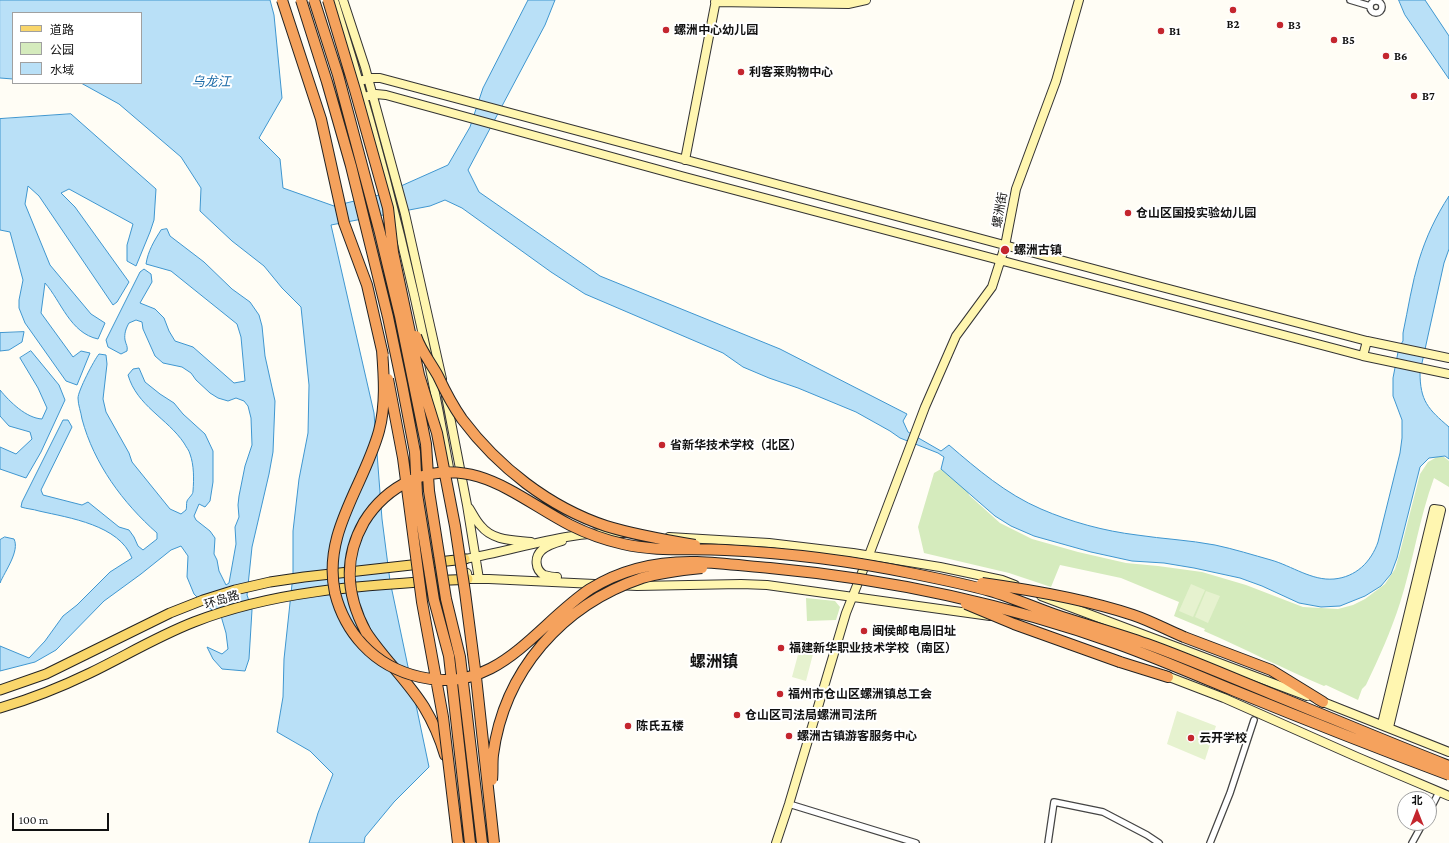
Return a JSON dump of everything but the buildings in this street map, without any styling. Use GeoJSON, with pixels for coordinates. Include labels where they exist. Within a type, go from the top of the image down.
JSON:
{"type":"FeatureCollection","features":[{"type":"Feature","properties":{"kind":"highway"},"geometry":{"type":"LineString","coordinates":[[282,0],[321,120],[344,223],[367,285],[382,350],[403,458],[422,602],[443,717],[458,843]]}},
{"type":"Feature","properties":{"kind":"highway"},"geometry":{"type":"LineString","coordinates":[[301,0],[327,82],[351,166],[388,317],[402,384],[415,452],[417,494],[434,600],[449,656],[470,843]]}},
{"type":"Feature","properties":{"kind":"highway"},"geometry":{"type":"LineString","coordinates":[[314,0],[338,75],[380,233],[400,316],[426,444],[429,492],[446,599],[460,656],[482,843]]}},
{"type":"Feature","properties":{"kind":"highway"},"geometry":{"type":"LineString","coordinates":[[328,0],[388,208],[392,252],[404,298],[419,375],[437,433],[455,526],[470,633],[494,843]]}},
{"type":"Feature","properties":{"kind":"highway"},"geometry":{"type":"LineString","coordinates":[[404,298],[420,346],[434,368],[461,418],[487,448],[520,479],[554,502],[587,518],[605,526],[643,536],[723,550],[842,561],[941,580],[991,592],[1151,645],[1449,766]]}},
{"type":"Feature","properties":{"kind":"highway"},"geometry":{"type":"LineString","coordinates":[[382,350],[384,386],[382,418],[375,444],[350,498],[340,524],[334,548],[332,567],[333,584],[338,604],[348,625],[362,643],[381,661],[407,673],[422,678],[445,680],[468,677],[490,669],[508,659],[532,640],[566,608],[592,588],[608,579],[658,564],[690,562],[722,563],[806,571],[883,582],[974,601],[1027,615],[1118,644],[1344,735],[1449,775]]}},
{"type":"Feature","properties":{"kind":"highway"},"geometry":{"type":"LineString","coordinates":[[448,763],[437,731],[424,707],[408,685],[376,648],[359,619],[351,594],[349,579],[350,566],[357,537],[368,516],[396,488],[406,482],[431,474],[462,472],[490,480],[522,496],[569,524],[610,541],[624,545],[661,550],[723,550]]}},
{"type":"Feature","properties":{"kind":"highway"},"geometry":{"type":"LineString","coordinates":[[492,816],[493,756],[503,712],[526,665],[565,620],[606,593],[642,578],[674,571],[702,568],[766,568]]}},
{"type":"Feature","properties":{"kind":"highway"},"geometry":{"type":"LineString","coordinates":[[941,580],[1018,588],[1088,603],[1134,615],[1184,637],[1271,670],[1323,702]]}},
{"type":"Feature","properties":{"kind":"highway"},"geometry":{"type":"LineString","coordinates":[[942,594],[1014,624],[1120,662],[1168,677]]}},
{"type":"Feature","properties":{"kind":"main road","name":"环岛路"},"geometry":{"type":"LineString","coordinates":[[0,690],[46,674],[88,655],[161,617],[219,595],[286,579],[465,559]]}},
{"type":"Feature","properties":{"kind":"main road","name":"环岛路"},"geometry":{"type":"LineString","coordinates":[[0,708],[32,698],[64,685],[163,635],[222,612],[255,603],[294,596],[392,584],[468,579]]}},
{"type":"Feature","properties":{"kind":"street"},"geometry":{"type":"LineString","coordinates":[[334,0],[364,97],[396,216],[424,340],[468,579],[662,586],[751,584],[806,590],[989,616],[1009,621],[1116,656],[1224,698],[1449,796]]}},
{"type":"Feature","properties":{"kind":"street"},"geometry":{"type":"LineString","coordinates":[[343,0],[373,95],[405,214],[452,423],[467,505],[478,579]]}},
{"type":"Feature","properties":{"kind":"street"},"geometry":{"type":"LineString","coordinates":[[685,160],[716,1],[848,4],[866,0]]}},
{"type":"Feature","properties":{"kind":"street","name":"螺洲街"},"geometry":{"type":"LineString","coordinates":[[776,843],[852,597],[870,555],[910,446],[956,336],[992,287],[1005,246],[1016,189],[1052,92],[1079,0]]}},
{"type":"Feature","properties":{"kind":"street"},"geometry":{"type":"LineString","coordinates":[[1350,0],[1370,6]]}},
{"type":"Feature","properties":{"kind":"street"},"geometry":{"type":"LineString","coordinates":[[1378,0],[1382,5],[1382,9],[1380,12],[1374,13],[1370,10],[1370,6],[1372,2],[1378,0]]}},
{"type":"Feature","properties":{"kind":"street"},"geometry":{"type":"LineString","coordinates":[[359,81],[368,78],[380,78],[1005,246],[1367,341],[1449,358]]}},
{"type":"Feature","properties":{"kind":"street"},"geometry":{"type":"LineString","coordinates":[[364,97],[382,94],[508,129],[1363,356],[1449,374]]}},
{"type":"Feature","properties":{"kind":"street"},"geometry":{"type":"LineString","coordinates":[[1363,356],[1367,341]]}},
{"type":"Feature","properties":{"kind":"street"},"geometry":{"type":"LineString","coordinates":[[467,505],[480,526],[491,534],[504,539],[537,543]]}},
{"type":"Feature","properties":{"kind":"street"},"geometry":{"type":"LineString","coordinates":[[1434,509],[1441,510],[1385,726],[1434,509]]}},
{"type":"Feature","properties":{"kind":"street"},"geometry":{"type":"LineString","coordinates":[[465,559],[574,536],[621,533],[798,546],[870,555],[940,567],[1002,580],[1091,616],[1323,702],[1449,752]]}},
{"type":"Feature","properties":{"kind":"street"},"geometry":{"type":"LineString","coordinates":[[574,536],[542,550],[537,557],[537,566],[543,574],[589,583]]}},
{"type":"Feature","properties":{"kind":"street"},"geometry":{"type":"LineString","coordinates":[[1210,843],[1230,793],[1254,720]]}},
{"type":"Feature","properties":{"kind":"street"},"geometry":{"type":"LineString","coordinates":[[1437,796],[1439,792]]}},
{"type":"Feature","properties":{"kind":"street"},"geometry":{"type":"LineString","coordinates":[[1048,843],[1054,802],[1103,812],[1159,843]]}},
{"type":"Feature","properties":{"kind":"street"},"geometry":{"type":"LineString","coordinates":[[789,804],[916,843]]}},
{"type":"Feature","properties":{"kind":"street"},"geometry":{"type":"LineString","coordinates":[[1412,843],[1419,831]]}},
{"type":"Feature","properties":{"kind":"green space"},"geometry":{"type":"Polygon","coordinates":[[[1437,457],[1444,457],[1449,461],[1449,487],[1434,478],[1424,509],[1405,588],[1389,634],[1358,700],[1326,685],[1324,686],[1294,673],[1204,631],[1205,629],[1174,616],[1179,602],[1121,578],[1060,565],[1051,587],[1009,573],[924,553],[918,527],[934,473],[941,469],[968,491],[969,495],[1000,523],[1032,539],[1078,552],[1126,563],[1202,572],[1246,585],[1303,607],[1338,609],[1353,605],[1365,599],[1385,584],[1395,569],[1420,474],[1428,462],[1437,457]]]}},
{"type":"Feature","properties":{"kind":"green space"},"geometry":{"type":"Polygon","coordinates":[[[1191,584],[1205,590],[1193,617],[1179,611],[1191,584]]]}},
{"type":"Feature","properties":{"kind":"green space"},"geometry":{"type":"Polygon","coordinates":[[[1206,591],[1220,596],[1208,623],[1195,617],[1206,591]]]}},
{"type":"Feature","properties":{"kind":"green space"},"geometry":{"type":"Polygon","coordinates":[[[806,598],[835,601],[840,607],[836,620],[807,621],[806,598]]]}},
{"type":"Feature","properties":{"kind":"green space"},"geometry":{"type":"Polygon","coordinates":[[[799,651],[813,654],[806,681],[792,677],[799,651]]]}},
{"type":"Feature","properties":{"kind":"green space"},"geometry":{"type":"Polygon","coordinates":[[[1177,711],[1216,726],[1205,760],[1167,744],[1177,711]]]}},
{"type":"Feature","properties":{"kind":"water","name":"乌龙江"},"geometry":{"type":"Polygon","coordinates":[[[0,0],[270,0],[274,15],[282,98],[259,138],[280,159],[283,188],[334,206],[383,194],[448,165],[470,127],[483,88],[528,0],[555,0],[545,25],[468,170],[479,192],[600,276],[780,349],[907,414],[903,421],[908,432],[941,451],[949,445],[981,472],[1004,488],[1041,509],[1076,522],[1112,531],[1205,543],[1229,548],[1271,560],[1318,578],[1326,579],[1342,578],[1356,572],[1367,562],[1378,542],[1400,453],[1402,438],[1402,420],[1393,396],[1393,378],[1399,347],[1403,341],[1403,333],[1412,287],[1422,251],[1432,227],[1449,196],[1449,249],[1444,263],[1420,372],[1420,382],[1427,404],[1449,427],[1449,459],[1445,456],[1429,458],[1420,467],[1397,558],[1391,574],[1381,586],[1365,596],[1340,606],[1321,607],[1299,603],[1262,586],[1240,578],[1194,568],[1164,563],[1132,561],[1091,552],[1034,536],[1011,526],[995,516],[941,469],[944,457],[938,453],[900,438],[856,412],[743,367],[723,353],[585,294],[551,272],[462,208],[445,200],[430,206],[331,225],[374,413],[382,519],[390,581],[429,767],[394,802],[365,837],[364,843],[309,843],[318,813],[333,774],[310,751],[277,732],[283,697],[284,659],[293,575],[293,531],[299,479],[308,433],[309,385],[301,307],[282,288],[264,266],[232,241],[200,211],[201,188],[181,157],[119,104],[83,84],[142,84],[142,12],[12,12],[12,79],[0,78],[0,0]]]}},
{"type":"Feature","properties":{"kind":"water"},"geometry":{"type":"Polygon","coordinates":[[[1399,0],[1425,0],[1449,36],[1449,79],[1405,15],[1399,0]]]}},
{"type":"Feature","properties":{"kind":"water"},"geometry":{"type":"Polygon","coordinates":[[[71,114],[156,189],[154,220],[136,266],[127,261],[127,245],[133,224],[69,189],[61,193],[75,207],[129,282],[117,302],[113,305],[39,196],[28,186],[25,204],[50,265],[91,314],[105,323],[98,339],[88,336],[67,316],[45,283],[41,313],[73,357],[81,351],[90,353],[77,385],[66,381],[25,323],[19,308],[23,280],[10,232],[0,230],[0,119],[71,114]]]}},
{"type":"Feature","properties":{"kind":"water"},"geometry":{"type":"Polygon","coordinates":[[[167,229],[170,236],[204,262],[232,289],[250,302],[259,315],[262,326],[265,356],[275,401],[273,452],[252,547],[247,595],[252,610],[249,659],[245,671],[222,669],[213,659],[207,647],[222,654],[228,649],[226,633],[221,616],[205,605],[194,594],[187,577],[188,556],[181,546],[171,550],[104,601],[56,650],[35,662],[0,671],[0,646],[29,658],[45,641],[63,616],[77,605],[110,572],[132,558],[126,547],[105,530],[79,520],[21,507],[22,502],[63,420],[68,420],[72,427],[41,490],[43,495],[82,505],[88,502],[119,527],[129,530],[138,546],[143,550],[157,539],[157,533],[121,496],[111,482],[87,436],[78,398],[87,376],[99,354],[106,355],[107,364],[103,399],[106,412],[129,453],[132,462],[170,509],[181,514],[186,510],[187,501],[193,492],[194,482],[190,453],[177,434],[145,404],[132,386],[128,375],[133,369],[139,368],[145,382],[174,403],[183,414],[205,434],[213,451],[213,482],[210,501],[205,507],[199,504],[194,516],[196,520],[210,531],[215,538],[214,554],[219,571],[226,585],[229,583],[236,544],[235,527],[239,517],[239,496],[245,466],[252,445],[251,418],[248,406],[244,401],[236,398],[228,401],[218,398],[210,393],[191,373],[182,367],[163,363],[155,356],[143,329],[142,322],[136,320],[129,323],[125,336],[127,351],[121,354],[108,347],[106,340],[140,272],[144,269],[151,274],[152,282],[140,303],[155,309],[164,318],[175,341],[193,347],[234,383],[245,381],[241,337],[237,324],[171,271],[146,264],[150,250],[156,238],[161,230],[167,229]]]}},
{"type":"Feature","properties":{"kind":"water"},"geometry":{"type":"Polygon","coordinates":[[[24,332],[22,342],[9,350],[0,351],[0,333],[24,332]]]}},
{"type":"Feature","properties":{"kind":"water"},"geometry":{"type":"Polygon","coordinates":[[[31,351],[59,385],[65,400],[41,452],[26,478],[0,469],[0,447],[16,454],[32,439],[30,432],[9,426],[0,416],[0,390],[24,413],[42,419],[47,408],[38,388],[20,358],[31,351]]]}},
{"type":"Feature","properties":{"kind":"water"},"geometry":{"type":"Polygon","coordinates":[[[5,537],[14,539],[15,549],[14,555],[0,583],[0,540],[5,537]]]}},
{"type":"Feature","properties":{"kind":"place","name":"B2"},"geometry":{"type":"Point","coordinates":[1233,10]}},
{"type":"Feature","properties":{"kind":"place","name":"B3"},"geometry":{"type":"Point","coordinates":[1280,25]}},
{"type":"Feature","properties":{"kind":"place","name":"螺洲中心幼儿园"},"geometry":{"type":"Point","coordinates":[666,30]}},
{"type":"Feature","properties":{"kind":"place","name":"B1"},"geometry":{"type":"Point","coordinates":[1161,31]}},
{"type":"Feature","properties":{"kind":"place","name":"B5"},"geometry":{"type":"Point","coordinates":[1334,40]}},
{"type":"Feature","properties":{"kind":"place","name":"B6"},"geometry":{"type":"Point","coordinates":[1386,56]}},
{"type":"Feature","properties":{"kind":"place","name":"利客莱购物中心"},"geometry":{"type":"Point","coordinates":[741,72]}},
{"type":"Feature","properties":{"kind":"place","name":"B7"},"geometry":{"type":"Point","coordinates":[1414,96]}},
{"type":"Feature","properties":{"kind":"place","name":"仓山区国投实验幼儿园"},"geometry":{"type":"Point","coordinates":[1128,213]}},
{"type":"Feature","properties":{"kind":"place","name":"螺洲古镇"},"geometry":{"type":"Point","coordinates":[1005,250]}},
{"type":"Feature","properties":{"kind":"place","name":"省新华技术学校（北区）"},"geometry":{"type":"Point","coordinates":[662,445]}},
{"type":"Feature","properties":{"kind":"place","name":"闽侯邮电局旧址"},"geometry":{"type":"Point","coordinates":[864,631]}},
{"type":"Feature","properties":{"kind":"place","name":"福建新华职业技术学校（南区）"},"geometry":{"type":"Point","coordinates":[781,648]}},
{"type":"Feature","properties":{"kind":"place","name":"福州市仓山区螺洲镇总工会"},"geometry":{"type":"Point","coordinates":[780,694]}},
{"type":"Feature","properties":{"kind":"place","name":"仓山区司法局螺洲司法所"},"geometry":{"type":"Point","coordinates":[737,715]}},
{"type":"Feature","properties":{"kind":"place","name":"陈氏五楼"},"geometry":{"type":"Point","coordinates":[628,726]}},
{"type":"Feature","properties":{"kind":"place","name":"螺洲古镇游客服务中心"},"geometry":{"type":"Point","coordinates":[789,736]}},
{"type":"Feature","properties":{"kind":"place","name":"云开学校"},"geometry":{"type":"Point","coordinates":[1191,738]}},
{"type":"Feature","properties":{"kind":"district","name":"螺洲镇"},"geometry":{"type":"Point","coordinates":[714,662]}}]}
